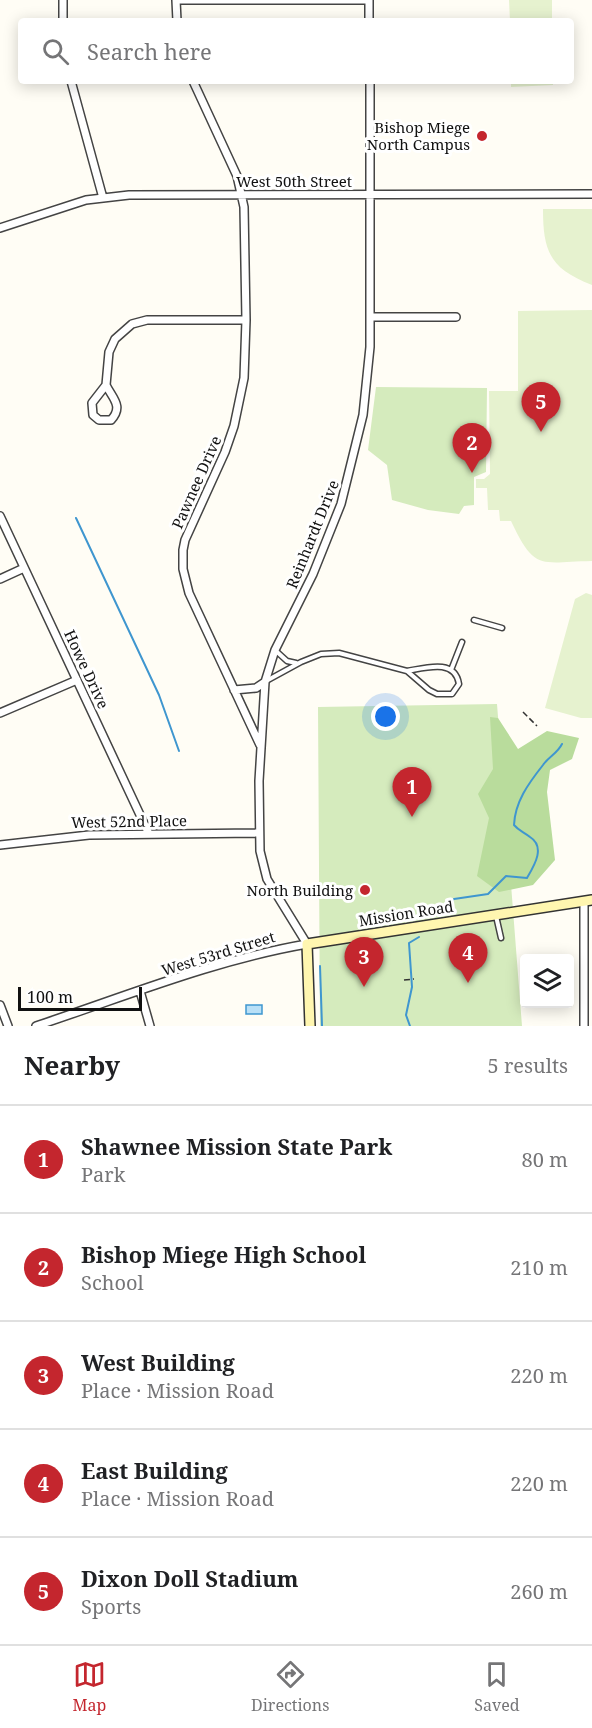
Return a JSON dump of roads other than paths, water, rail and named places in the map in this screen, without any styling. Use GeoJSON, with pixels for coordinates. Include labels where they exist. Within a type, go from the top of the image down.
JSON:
{"type":"FeatureCollection","features":[{"type":"Feature","properties":{"kind":"main road","name":"Mission Road"},"geometry":{"type":"LineString","coordinates":[[307,944],[588,901]]}},
{"type":"Feature","properties":{"kind":"main road"},"geometry":{"type":"LineString","coordinates":[[307,944],[310,1026]]}},
{"type":"Feature","properties":{"kind":"street"},"geometry":{"type":"LineString","coordinates":[[63,0],[63,18]]}},
{"type":"Feature","properties":{"kind":"street"},"geometry":{"type":"LineString","coordinates":[[177,18],[176,0],[369,0],[369,18]]}},
{"type":"Feature","properties":{"kind":"street"},"geometry":{"type":"LineString","coordinates":[[72,84],[103,198]]}},
{"type":"Feature","properties":{"kind":"street","name":"Pawnee Drive"},"geometry":{"type":"LineString","coordinates":[[194,84],[237,176],[242,194],[245,217],[246,320],[244,378],[234,426],[214,481],[185,540],[182,560],[189,593],[260,746]]}},
{"type":"Feature","properties":{"kind":"street","name":"Reinhardt Drive"},"geometry":{"type":"LineString","coordinates":[[307,944],[267,879],[260,851],[260,746],[265,682],[275,650],[325,547],[349,478],[367,389],[371,317],[370,84]]}},
{"type":"Feature","properties":{"kind":"street","name":"West 50th Street"},"geometry":{"type":"LineString","coordinates":[[0,228],[86,201],[146,194],[592,194]]}},
{"type":"Feature","properties":{"kind":"street"},"geometry":{"type":"LineString","coordinates":[[371,317],[456,317]]}},
{"type":"Feature","properties":{"kind":"street"},"geometry":{"type":"LineString","coordinates":[[106,385],[117,403],[117,411],[111,420],[106,421],[99,420],[91,409],[95,398],[106,385],[109,352],[115,339],[132,324],[147,320],[246,320]]}},
{"type":"Feature","properties":{"kind":"street","name":"Howe Drive"},"geometry":{"type":"LineString","coordinates":[[0,516],[148,834]]}},
{"type":"Feature","properties":{"kind":"street"},"geometry":{"type":"LineString","coordinates":[[0,579],[24,568]]}},
{"type":"Feature","properties":{"kind":"street"},"geometry":{"type":"LineString","coordinates":[[0,713],[77,680]]}},
{"type":"Feature","properties":{"kind":"street"},"geometry":{"type":"LineString","coordinates":[[234,690],[256,688],[265,682]]}},
{"type":"Feature","properties":{"kind":"street","name":"West 52nd Place"},"geometry":{"type":"LineString","coordinates":[[0,845],[78,835],[259,833]]}},
{"type":"Feature","properties":{"kind":"street"},"geometry":{"type":"LineString","coordinates":[[584,1026],[588,901]]}},
{"type":"Feature","properties":{"kind":"street","name":"West 53rd Street"},"geometry":{"type":"LineString","coordinates":[[36,1026],[140,991],[272,951],[307,944]]}},
{"type":"Feature","properties":{"kind":"street"},"geometry":{"type":"LineString","coordinates":[[140,991],[150,1026]]}},
{"type":"Feature","properties":{"kind":"street"},"geometry":{"type":"LineString","coordinates":[[0,1005],[8,1026]]}},
{"type":"Feature","properties":{"kind":"lane"},"geometry":{"type":"LineString","coordinates":[[474,620],[502,628]]}},
{"type":"Feature","properties":{"kind":"lane"},"geometry":{"type":"LineString","coordinates":[[451,670],[462,642]]}},
{"type":"Feature","properties":{"kind":"lane"},"geometry":{"type":"LineString","coordinates":[[275,650],[287,661],[298,663]]}},
{"type":"Feature","properties":{"kind":"lane"},"geometry":{"type":"LineString","coordinates":[[265,682],[298,663],[321,654],[348,654],[407,671],[429,690],[445,695],[452,694],[459,684],[451,670],[436,666],[407,671]]}},
{"type":"Feature","properties":{"kind":"lane"},"geometry":{"type":"LineString","coordinates":[[496,915],[501,938]]}},
{"type":"Feature","properties":{"kind":"water"},"geometry":{"type":"Polygon","coordinates":[[[246,1005],[262,1005],[262,1014],[246,1014],[246,1005]]]}},
{"type":"Feature","properties":{"kind":"waterway"},"geometry":{"type":"LineString","coordinates":[[76,518],[159,695],[179,751]]}},
{"type":"Feature","properties":{"kind":"waterway"},"geometry":{"type":"LineString","coordinates":[[433,916],[454,899],[488,894],[506,876],[527,878],[538,851],[535,841],[514,825],[517,809],[532,779],[562,744]]}},
{"type":"Feature","properties":{"kind":"waterway"},"geometry":{"type":"LineString","coordinates":[[410,1026],[406,1015],[412,987],[409,943],[419,937]]}},
{"type":"Feature","properties":{"kind":"waterway"},"geometry":{"type":"LineString","coordinates":[[320,966],[322,1026]]}},
{"type":"Feature","properties":{"kind":"place","name":"Bishop Miege North Campus"},"geometry":{"type":"Point","coordinates":[482,136]}},
{"type":"Feature","properties":{"kind":"place","name":"Dixon Doll Stadium"},"geometry":{"type":"Point","coordinates":[541,432]}},
{"type":"Feature","properties":{"kind":"place","name":"Bishop Miege High School"},"geometry":{"type":"Point","coordinates":[472,473]}},
{"type":"Feature","properties":{"kind":"place","name":"Shawnee Mission State Park"},"geometry":{"type":"Point","coordinates":[412,817]}},
{"type":"Feature","properties":{"kind":"place","name":"North Building"},"geometry":{"type":"Point","coordinates":[365,890]}},
{"type":"Feature","properties":{"kind":"place","name":"East Building"},"geometry":{"type":"Point","coordinates":[468,983]}},
{"type":"Feature","properties":{"kind":"place","name":"West Building"},"geometry":{"type":"Point","coordinates":[364,987]}}]}
